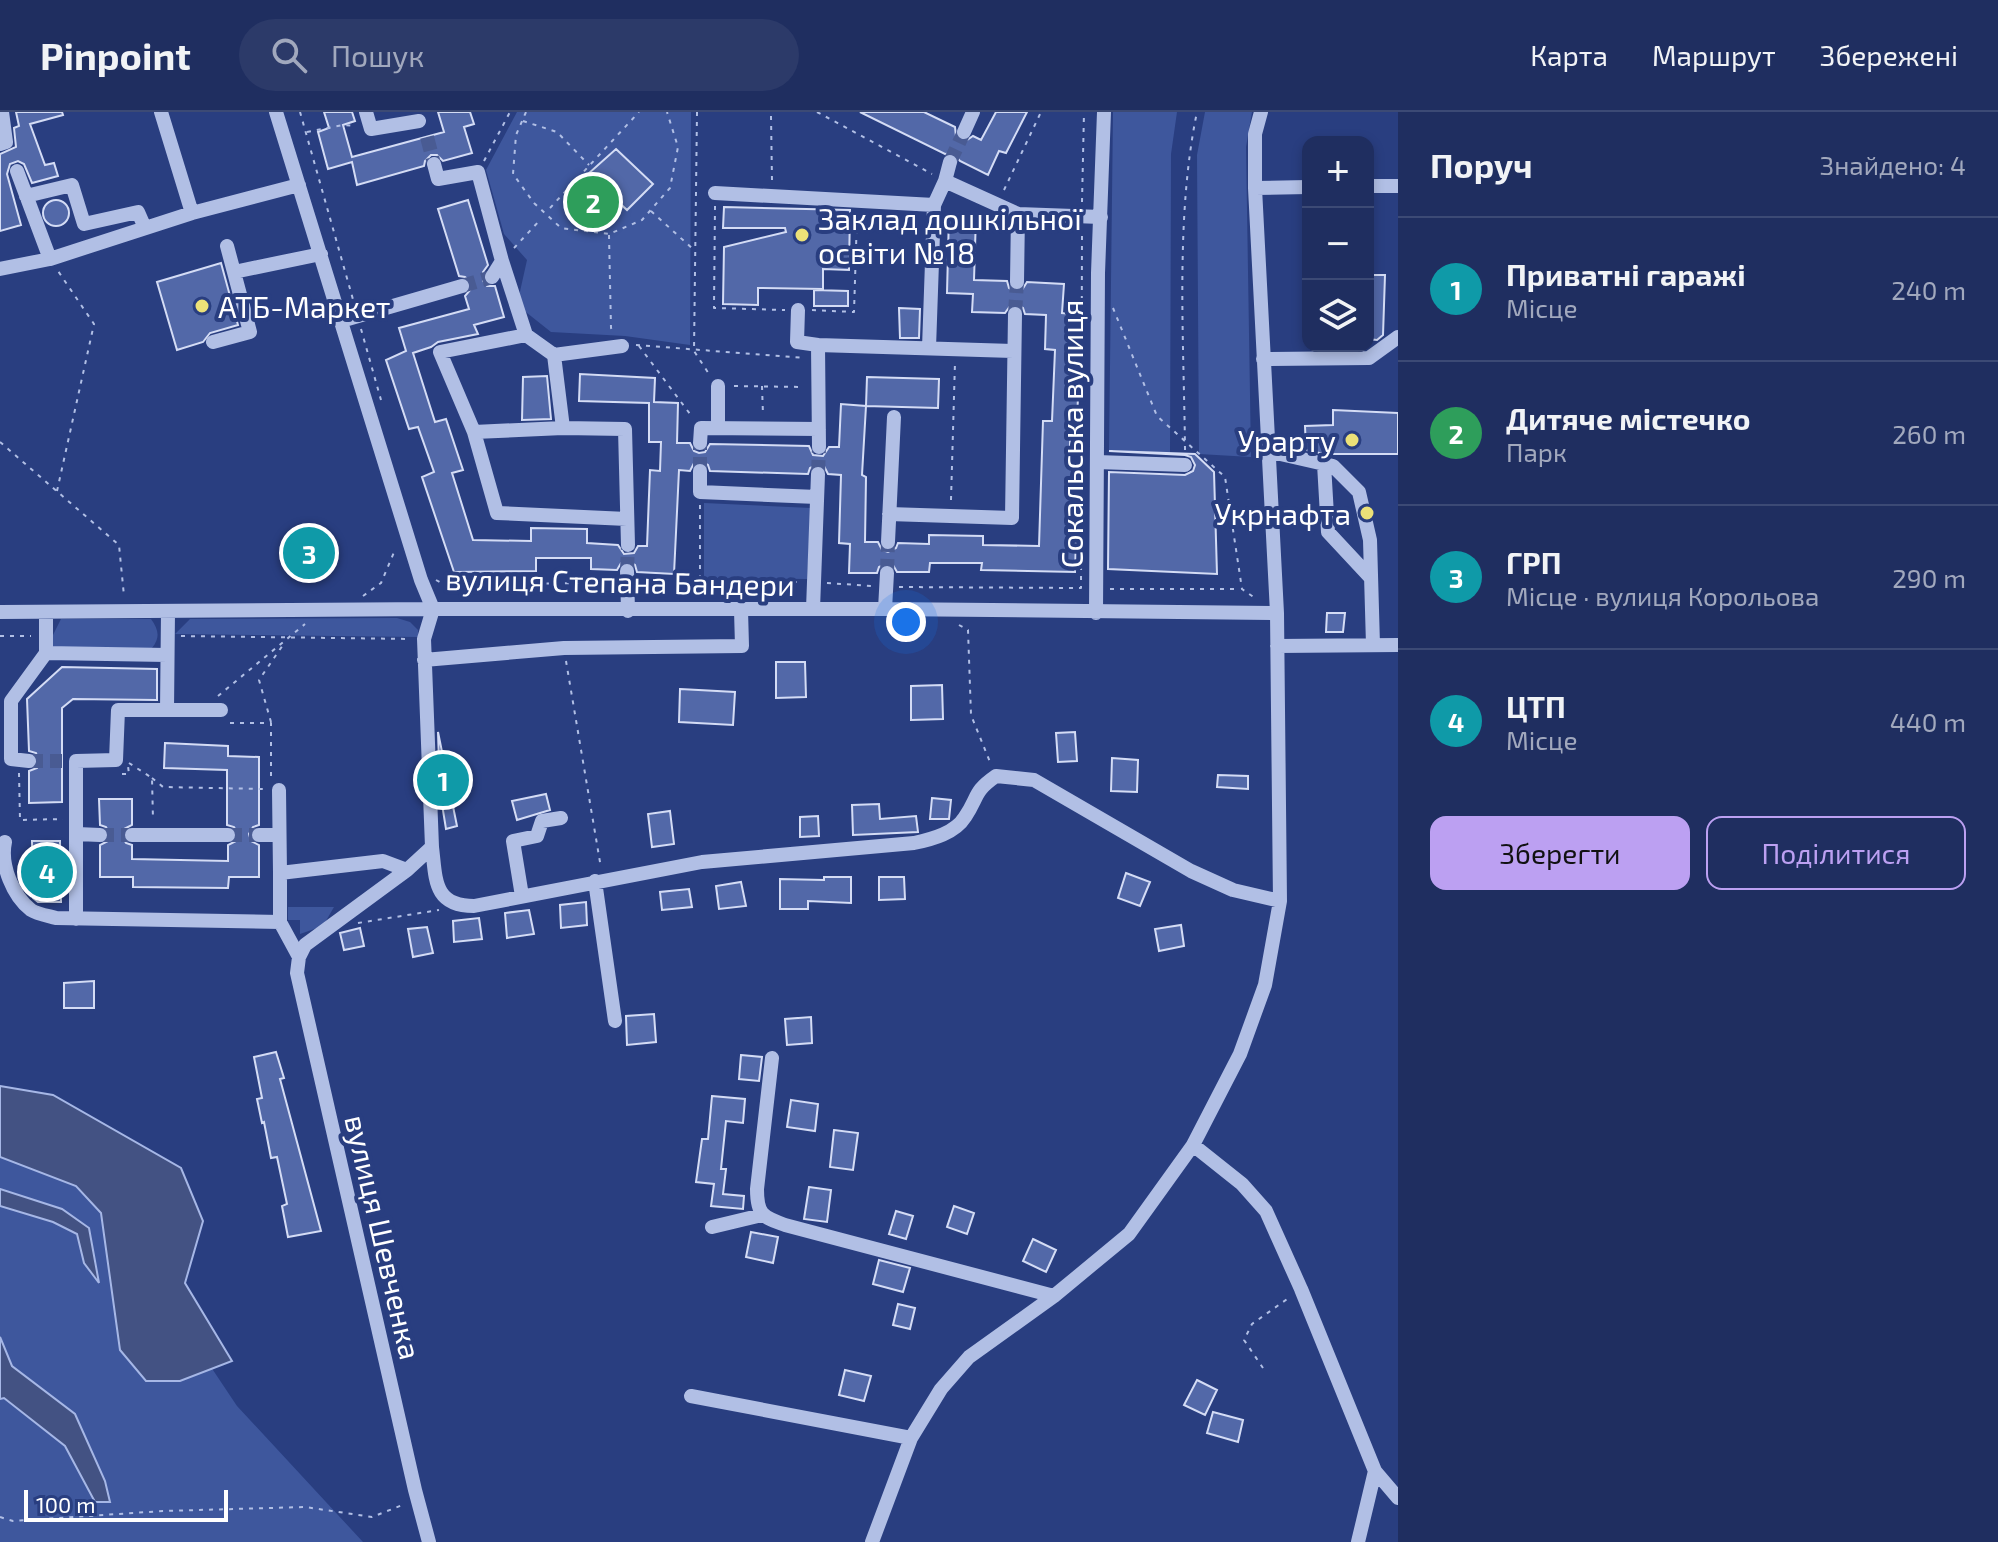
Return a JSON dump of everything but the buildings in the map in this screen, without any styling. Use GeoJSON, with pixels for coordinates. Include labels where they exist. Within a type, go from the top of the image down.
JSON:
{"type":"FeatureCollection","features":[{"type":"Feature","properties":{"kind":"street"},"geometry":{"type":"LineString","coordinates":[[0,144],[6,142],[2,112]]}},
{"type":"Feature","properties":{"kind":"street"},"geometry":{"type":"LineString","coordinates":[[161,112],[192,213]]}},
{"type":"Feature","properties":{"kind":"street","name":"вулиця Степана Бандери"},"geometry":{"type":"LineString","coordinates":[[276,112],[421,580],[433,609],[1277,613]]}},
{"type":"Feature","properties":{"kind":"street"},"geometry":{"type":"LineString","coordinates":[[366,112],[371,129],[419,116],[427,137]]}},
{"type":"Feature","properties":{"kind":"street"},"geometry":{"type":"LineString","coordinates":[[964,132],[973,112]]}},
{"type":"Feature","properties":{"kind":"street","name":"Сокальська вулиця"},"geometry":{"type":"LineString","coordinates":[[1096,613],[1104,112]]}},
{"type":"Feature","properties":{"kind":"street"},"geometry":{"type":"LineString","coordinates":[[872,1542],[911,1438],[941,1389],[969,1357],[1054,1296],[1129,1234],[1193,1145],[1240,1054],[1265,985],[1280,901],[1277,613],[1255,188],[1255,134],[1261,112]]}},
{"type":"Feature","properties":{"kind":"street"},"geometry":{"type":"LineString","coordinates":[[929,348],[934,205],[950,162]]}},
{"type":"Feature","properties":{"kind":"street"},"geometry":{"type":"LineString","coordinates":[[434,164],[438,179],[478,172],[526,335],[554,355],[622,346]]}},
{"type":"Feature","properties":{"kind":"street"},"geometry":{"type":"LineString","coordinates":[[17,171],[50,259]]}},
{"type":"Feature","properties":{"kind":"street"},"geometry":{"type":"LineString","coordinates":[[945,181],[1018,214],[1101,217]]}},
{"type":"Feature","properties":{"kind":"street"},"geometry":{"type":"LineString","coordinates":[[26,196],[72,185],[84,224],[138,212],[145,228]]}},
{"type":"Feature","properties":{"kind":"street"},"geometry":{"type":"LineString","coordinates":[[0,269],[50,259],[192,213],[299,185]]}},
{"type":"Feature","properties":{"kind":"street"},"geometry":{"type":"LineString","coordinates":[[1374,186],[1398,186]]}},
{"type":"Feature","properties":{"kind":"street"},"geometry":{"type":"LineString","coordinates":[[1255,188],[1302,187]]}},
{"type":"Feature","properties":{"kind":"street"},"geometry":{"type":"LineString","coordinates":[[715,193],[934,205]]}},
{"type":"Feature","properties":{"kind":"street"},"geometry":{"type":"LineString","coordinates":[[1017,282],[1018,214]]}},
{"type":"Feature","properties":{"kind":"street"},"geometry":{"type":"LineString","coordinates":[[213,342],[250,332],[227,246]]}},
{"type":"Feature","properties":{"kind":"street"},"geometry":{"type":"LineString","coordinates":[[234,272],[321,254]]}},
{"type":"Feature","properties":{"kind":"street"},"geometry":{"type":"LineString","coordinates":[[492,277],[502,261]]}},
{"type":"Feature","properties":{"kind":"street"},"geometry":{"type":"LineString","coordinates":[[341,321],[462,286]]}},
{"type":"Feature","properties":{"kind":"street"},"geometry":{"type":"LineString","coordinates":[[798,310],[797,342],[818,352],[929,348],[1013,351]]}},
{"type":"Feature","properties":{"kind":"street"},"geometry":{"type":"LineString","coordinates":[[889,514],[1012,518],[1015,314]]}},
{"type":"Feature","properties":{"kind":"street"},"geometry":{"type":"LineString","coordinates":[[526,335],[440,352],[474,432],[497,513],[627,519]]}},
{"type":"Feature","properties":{"kind":"street"},"geometry":{"type":"LineString","coordinates":[[1263,359],[1369,358],[1398,337]]}},
{"type":"Feature","properties":{"kind":"street"},"geometry":{"type":"LineString","coordinates":[[818,352],[819,447]]}},
{"type":"Feature","properties":{"kind":"street"},"geometry":{"type":"LineString","coordinates":[[554,355],[563,428]]}},
{"type":"Feature","properties":{"kind":"street"},"geometry":{"type":"LineString","coordinates":[[718,386],[718,427]]}},
{"type":"Feature","properties":{"kind":"street"},"geometry":{"type":"LineString","coordinates":[[888,542],[894,417]]}},
{"type":"Feature","properties":{"kind":"street"},"geometry":{"type":"LineString","coordinates":[[700,436],[718,427],[819,429]]}},
{"type":"Feature","properties":{"kind":"street"},"geometry":{"type":"LineString","coordinates":[[474,432],[625,429],[628,545]]}},
{"type":"Feature","properties":{"kind":"street"},"geometry":{"type":"LineString","coordinates":[[1267,451],[1333,466],[1359,492],[1370,540],[1373,645]]}},
{"type":"Feature","properties":{"kind":"street"},"geometry":{"type":"LineString","coordinates":[[1097,462],[1185,465]]}},
{"type":"Feature","properties":{"kind":"street"},"geometry":{"type":"LineString","coordinates":[[1324,464],[1328,532],[1369,576]]}},
{"type":"Feature","properties":{"kind":"street"},"geometry":{"type":"LineString","coordinates":[[700,471],[700,492],[817,497]]}},
{"type":"Feature","properties":{"kind":"street"},"geometry":{"type":"LineString","coordinates":[[813,609],[818,474]]}},
{"type":"Feature","properties":{"kind":"street"},"geometry":{"type":"LineString","coordinates":[[627,571],[628,611]]}},
{"type":"Feature","properties":{"kind":"street"},"geometry":{"type":"LineString","coordinates":[[885,609],[887,573]]}},
{"type":"Feature","properties":{"kind":"street"},"geometry":{"type":"LineString","coordinates":[[0,612],[433,609],[424,639],[432,847],[438,890],[459,906],[474,906],[702,862],[935,839],[964,819],[979,787],[996,776],[1034,780],[1191,871],[1233,890],[1280,901]]}},
{"type":"Feature","properties":{"kind":"street"},"geometry":{"type":"LineString","coordinates":[[424,660],[564,648],[742,646],[741,610]]}},
{"type":"Feature","properties":{"kind":"street"},"geometry":{"type":"LineString","coordinates":[[167,710],[168,612]]}},
{"type":"Feature","properties":{"kind":"street"},"geometry":{"type":"LineString","coordinates":[[24,760],[11,759],[11,701],[46,653],[46,613]]}},
{"type":"Feature","properties":{"kind":"street"},"geometry":{"type":"LineString","coordinates":[[1277,646],[1398,645]]}},
{"type":"Feature","properties":{"kind":"street"},"geometry":{"type":"LineString","coordinates":[[46,653],[167,655]]}},
{"type":"Feature","properties":{"kind":"street"},"geometry":{"type":"LineString","coordinates":[[76,919],[77,827],[69,761],[116,760],[118,710],[201,710],[225,716]]}},
{"type":"Feature","properties":{"kind":"street"},"geometry":{"type":"LineString","coordinates":[[279,790],[280,922],[302,951],[432,847]]}},
{"type":"Feature","properties":{"kind":"street"},"geometry":{"type":"LineString","coordinates":[[522,896],[513,841],[537,836],[542,821],[561,818]]}},
{"type":"Feature","properties":{"kind":"street"},"geometry":{"type":"LineString","coordinates":[[77,827],[100,835]]}},
{"type":"Feature","properties":{"kind":"street"},"geometry":{"type":"LineString","coordinates":[[132,835],[228,835]]}},
{"type":"Feature","properties":{"kind":"street"},"geometry":{"type":"LineString","coordinates":[[259,835],[278,835]]}},
{"type":"Feature","properties":{"kind":"street"},"geometry":{"type":"LineString","coordinates":[[5,842],[2,859],[16,895],[26,902],[30,910],[56,918],[280,922]]}},
{"type":"Feature","properties":{"kind":"street"},"geometry":{"type":"LineString","coordinates":[[280,873],[383,861],[407,870]]}},
{"type":"Feature","properties":{"kind":"street"},"geometry":{"type":"LineString","coordinates":[[599,880],[615,1021]]}},
{"type":"Feature","properties":{"kind":"street","name":"вулиця Шевченка"},"geometry":{"type":"LineString","coordinates":[[302,951],[297,973],[429,1542]]}},
{"type":"Feature","properties":{"kind":"street"},"geometry":{"type":"LineString","coordinates":[[762,1215],[757,1206],[757,1189],[772,1058]]}},
{"type":"Feature","properties":{"kind":"street"},"geometry":{"type":"LineString","coordinates":[[1193,1145],[1242,1184],[1266,1211],[1375,1471],[1398,1498]]}},
{"type":"Feature","properties":{"kind":"street"},"geometry":{"type":"LineString","coordinates":[[712,1227],[762,1215],[785,1225],[1054,1296]]}},
{"type":"Feature","properties":{"kind":"street"},"geometry":{"type":"LineString","coordinates":[[691,1396],[911,1438]]}},
{"type":"Feature","properties":{"kind":"street"},"geometry":{"type":"LineString","coordinates":[[1358,1542],[1375,1471]]}},
{"type":"Feature","properties":{"kind":"path"},"geometry":{"type":"LineString","coordinates":[[478,172],[510,112]]}},
{"type":"Feature","properties":{"kind":"path"},"geometry":{"type":"LineString","coordinates":[[526,112],[516,135],[513,174],[534,203],[561,228],[609,234],[642,220],[670,188],[678,147],[667,112]]}},
{"type":"Feature","properties":{"kind":"path"},"geometry":{"type":"LineString","coordinates":[[550,208],[639,112]]}},
{"type":"Feature","properties":{"kind":"path"},"geometry":{"type":"LineString","coordinates":[[697,112],[694,351],[718,386],[819,387]]}},
{"type":"Feature","properties":{"kind":"path"},"geometry":{"type":"LineString","coordinates":[[817,112],[945,181]]}},
{"type":"Feature","properties":{"kind":"path"},"geometry":{"type":"LineString","coordinates":[[828,112],[832,120]]}},
{"type":"Feature","properties":{"kind":"path"},"geometry":{"type":"LineString","coordinates":[[997,205],[1041,112]]}},
{"type":"Feature","properties":{"kind":"path"},"geometry":{"type":"LineString","coordinates":[[1185,465],[1184,287],[1189,152],[1197,112]]}},
{"type":"Feature","properties":{"kind":"path"},"geometry":{"type":"LineString","coordinates":[[771,116],[772,195]]}},
{"type":"Feature","properties":{"kind":"path"},"geometry":{"type":"LineString","coordinates":[[522,121],[557,132],[590,165]]}},
{"type":"Feature","properties":{"kind":"path"},"geometry":{"type":"LineString","coordinates":[[306,133],[343,125],[371,129]]}},
{"type":"Feature","properties":{"kind":"path"},"geometry":{"type":"LineString","coordinates":[[715,193],[714,308],[854,312],[858,199]]}},
{"type":"Feature","properties":{"kind":"path"},"geometry":{"type":"LineString","coordinates":[[650,211],[695,251]]}},
{"type":"Feature","properties":{"kind":"path"},"geometry":{"type":"LineString","coordinates":[[502,261],[541,219]]}},
{"type":"Feature","properties":{"kind":"path"},"geometry":{"type":"LineString","coordinates":[[609,234],[611,328],[622,346],[694,351],[818,352]]}},
{"type":"Feature","properties":{"kind":"path"},"geometry":{"type":"LineString","coordinates":[[50,259],[94,324],[57,491]]}},
{"type":"Feature","properties":{"kind":"path"},"geometry":{"type":"LineString","coordinates":[[1110,302],[1157,416],[1225,477],[1242,589]]}},
{"type":"Feature","properties":{"kind":"path"},"geometry":{"type":"LineString","coordinates":[[639,345],[700,436]]}},
{"type":"Feature","properties":{"kind":"path"},"geometry":{"type":"LineString","coordinates":[[951,516],[955,349]]}},
{"type":"Feature","properties":{"kind":"path"},"geometry":{"type":"LineString","coordinates":[[762,386],[763,428]]}},
{"type":"Feature","properties":{"kind":"path"},"geometry":{"type":"LineString","coordinates":[[0,442],[119,545],[125,613]]}},
{"type":"Feature","properties":{"kind":"path"},"geometry":{"type":"LineString","coordinates":[[700,492],[700,582]]}},
{"type":"Feature","properties":{"kind":"path"},"geometry":{"type":"LineString","coordinates":[[360,598],[381,583],[396,549],[400,562]]}},
{"type":"Feature","properties":{"kind":"path"},"geometry":{"type":"LineString","coordinates":[[1096,589],[1242,589],[1277,613]]}},
{"type":"Feature","properties":{"kind":"path"},"geometry":{"type":"LineString","coordinates":[[957,624],[968,630],[971,715],[996,776]]}},
{"type":"Feature","properties":{"kind":"path"},"geometry":{"type":"LineString","coordinates":[[0,636],[46,636]]}},
{"type":"Feature","properties":{"kind":"path"},"geometry":{"type":"LineString","coordinates":[[168,636],[424,639]]}},
{"type":"Feature","properties":{"kind":"path"},"geometry":{"type":"LineString","coordinates":[[201,710],[287,638]]}},
{"type":"Feature","properties":{"kind":"path"},"geometry":{"type":"LineString","coordinates":[[114,774],[129,774],[128,762],[163,787],[271,789],[271,723],[259,680],[287,638]]}},
{"type":"Feature","properties":{"kind":"path"},"geometry":{"type":"LineString","coordinates":[[564,648],[599,880]]}},
{"type":"Feature","properties":{"kind":"path"},"geometry":{"type":"LineString","coordinates":[[225,716],[271,723]]}},
{"type":"Feature","properties":{"kind":"path"},"geometry":{"type":"LineString","coordinates":[[24,760],[20,820],[77,827]]}},
{"type":"Feature","properties":{"kind":"path"},"geometry":{"type":"LineString","coordinates":[[152,778],[153,835]]}},
{"type":"Feature","properties":{"kind":"path"},"geometry":{"type":"LineString","coordinates":[[349,925],[459,906]]}},
{"type":"Feature","properties":{"kind":"path"},"geometry":{"type":"LineString","coordinates":[[1263,1368],[1244,1340],[1252,1324],[1301,1289]]}},
{"type":"Feature","properties":{"kind":"path"},"geometry":{"type":"LineString","coordinates":[[0,1517],[13,1521],[163,1511],[305,1507],[372,1517],[405,1505],[415,1490]]}},
{"type":"Feature","properties":{"kind":"shaded area"},"geometry":{"type":"Polygon","coordinates":[[[517,112],[691,112],[690,345],[625,336],[551,332],[517,305],[527,260],[504,234],[486,170],[517,112]]]}},
{"type":"Feature","properties":{"kind":"shaded area"},"geometry":{"type":"Polygon","coordinates":[[[1113,112],[1177,112],[1171,154],[1170,453],[1109,451],[1113,112]]]}},
{"type":"Feature","properties":{"kind":"shaded area"},"geometry":{"type":"Polygon","coordinates":[[[1205,112],[1252,112],[1246,147],[1251,457],[1199,454],[1197,155],[1205,112]]]}},
{"type":"Feature","properties":{"kind":"shaded area"},"geometry":{"type":"Polygon","coordinates":[[[704,503],[811,508],[807,579],[704,578],[704,503]]]}},
{"type":"Feature","properties":{"kind":"shaded area"},"geometry":{"type":"Polygon","coordinates":[[[397,618],[410,622],[418,630],[418,637],[175,634],[190,619],[397,618]]]}},
{"type":"Feature","properties":{"kind":"shaded area"},"geometry":{"type":"Polygon","coordinates":[[[61,619],[151,619],[157,637],[152,648],[53,648],[51,639],[61,619]]]}},
{"type":"Feature","properties":{"kind":"shaded area"},"geometry":{"type":"Polygon","coordinates":[[[288,907],[334,907],[323,926],[300,934],[300,920],[288,920],[288,907]]]}},
{"type":"Feature","properties":{"kind":"shaded area"},"geometry":{"type":"Polygon","coordinates":[[[0,1086],[53,1095],[181,1168],[203,1221],[185,1283],[232,1361],[180,1381],[146,1381],[120,1350],[101,1213],[76,1186],[0,1157],[0,1086]]]}},
{"type":"Feature","properties":{"kind":"shaded area"},"geometry":{"type":"Polygon","coordinates":[[[0,1089],[74,1162],[237,1406],[363,1542],[0,1542],[0,1089]]]}},
{"type":"Feature","properties":{"kind":"shaded area"},"geometry":{"type":"Polygon","coordinates":[[[0,1189],[62,1209],[89,1228],[99,1283],[84,1263],[77,1234],[53,1222],[0,1206],[0,1189]]]}},
{"type":"Feature","properties":{"kind":"shaded area"},"geometry":{"type":"Polygon","coordinates":[[[0,1337],[12,1366],[75,1414],[105,1481],[110,1502],[95,1502],[65,1446],[4,1398],[0,1399],[0,1337]]]}},
{"type":"Feature","properties":{"kind":"tunnel"},"geometry":{"type":"LineString","coordinates":[[950,162],[964,132]]}},
{"type":"Feature","properties":{"kind":"tunnel"},"geometry":{"type":"LineString","coordinates":[[427,137],[434,164]]}},
{"type":"Feature","properties":{"kind":"tunnel"},"geometry":{"type":"LineString","coordinates":[[462,286],[492,277]]}},
{"type":"Feature","properties":{"kind":"tunnel"},"geometry":{"type":"LineString","coordinates":[[1015,314],[1017,282]]}},
{"type":"Feature","properties":{"kind":"tunnel"},"geometry":{"type":"LineString","coordinates":[[700,443],[700,471]]}},
{"type":"Feature","properties":{"kind":"tunnel"},"geometry":{"type":"LineString","coordinates":[[818,474],[819,447]]}},
{"type":"Feature","properties":{"kind":"tunnel"},"geometry":{"type":"LineString","coordinates":[[887,573],[888,542]]}},
{"type":"Feature","properties":{"kind":"tunnel"},"geometry":{"type":"LineString","coordinates":[[627,571],[628,545]]}},
{"type":"Feature","properties":{"kind":"tunnel"},"geometry":{"type":"LineString","coordinates":[[29,761],[62,761]]}},
{"type":"Feature","properties":{"kind":"tunnel"},"geometry":{"type":"LineString","coordinates":[[100,835],[132,835]]}},
{"type":"Feature","properties":{"kind":"tunnel"},"geometry":{"type":"LineString","coordinates":[[228,835],[259,835]]}},
{"type":"Feature","properties":{"kind":"place","name":"Дитяче містечко"},"geometry":{"type":"Point","coordinates":[593,202]}},
{"type":"Feature","properties":{"kind":"place","name":"Заклад дошкільної освіти №18"},"geometry":{"type":"Point","coordinates":[802,235]}},
{"type":"Feature","properties":{"kind":"place","name":"АТБ-Маркет"},"geometry":{"type":"Point","coordinates":[202,306]}},
{"type":"Feature","properties":{"kind":"place","name":"Урарту"},"geometry":{"type":"Point","coordinates":[1352,440]}},
{"type":"Feature","properties":{"kind":"place","name":"Укрнафта"},"geometry":{"type":"Point","coordinates":[1367,513]}},
{"type":"Feature","properties":{"kind":"place","name":"ГРП"},"geometry":{"type":"Point","coordinates":[309,553]}},
{"type":"Feature","properties":{"kind":"place","name":"Приватні гаражі"},"geometry":{"type":"Point","coordinates":[443,780]}},
{"type":"Feature","properties":{"kind":"place","name":"ЦТП"},"geometry":{"type":"Point","coordinates":[47,872]}}]}
